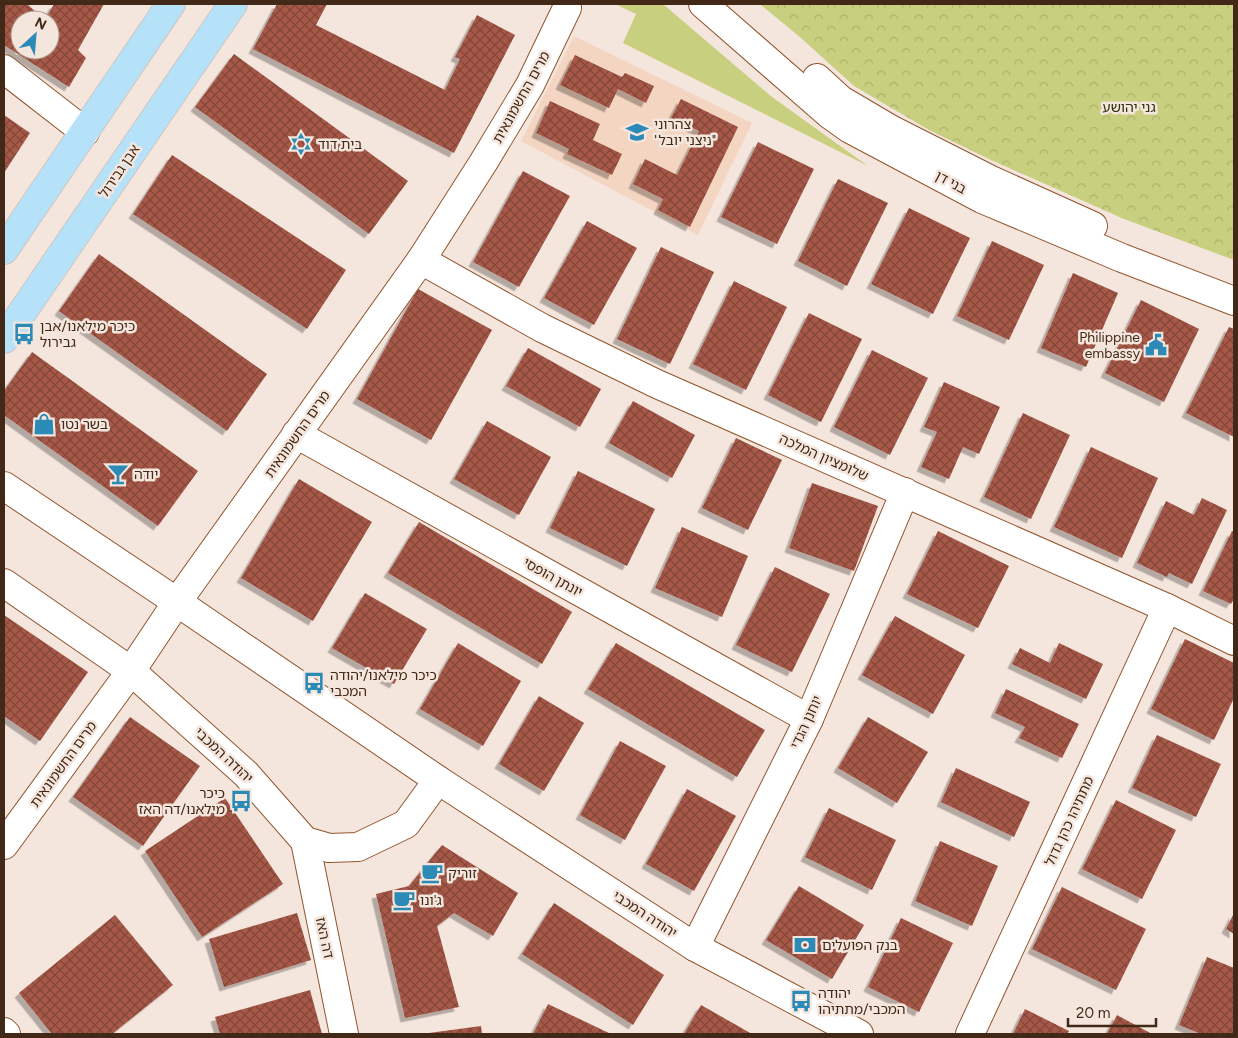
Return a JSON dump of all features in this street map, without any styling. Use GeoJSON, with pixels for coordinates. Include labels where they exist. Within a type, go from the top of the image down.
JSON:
{"type":"FeatureCollection","features":[{"type":"Feature","properties":{"kind":"main road"},"geometry":{"type":"LineString","coordinates":[[4,250],[171,4]]}},
{"type":"Feature","properties":{"kind":"main road","name":"אבן גבירול"},"geometry":{"type":"LineString","coordinates":[[4,339],[233,4]]}},
{"type":"Feature","properties":{"kind":"street","name":"בני דן"},"geometry":{"type":"LineString","coordinates":[[703,4],[829,114],[850,129],[982,199],[1122,258],[1234,301]]}},
{"type":"Feature","properties":{"kind":"street","name":"בני דן"},"geometry":{"type":"LineString","coordinates":[[731,4],[841,100],[884,125],[991,180],[1118,237],[1234,281]]}},
{"type":"Feature","properties":{"kind":"street","name":"מרים החשמונאית"},"geometry":{"type":"LineString","coordinates":[[4,846],[131,671],[177,602],[421,260],[483,164],[530,85],[567,8]]}},
{"type":"Feature","properties":{"kind":"street"},"geometry":{"type":"LineString","coordinates":[[4,69],[85,132]]}},
{"type":"Feature","properties":{"kind":"street","name":"שלומציון המלכה"},"geometry":{"type":"LineString","coordinates":[[421,260],[542,328],[657,384],[1167,608],[1234,641]]}},
{"type":"Feature","properties":{"kind":"street","name":"יונתן הופסי"},"geometry":{"type":"LineString","coordinates":[[296,434],[809,719]]}},
{"type":"Feature","properties":{"kind":"street","name":"יהודה המכבי"},"geometry":{"type":"LineString","coordinates":[[4,486],[438,780],[695,947],[859,1034]]}},
{"type":"Feature","properties":{"kind":"street","name":"יוחנן הגדי"},"geometry":{"type":"LineString","coordinates":[[695,947],[809,719],[905,492]]}},
{"type":"Feature","properties":{"kind":"street","name":"יהודה המכבי"},"geometry":{"type":"LineString","coordinates":[[4,583],[131,671],[246,774],[305,841]]}},
{"type":"Feature","properties":{"kind":"street","name":"מתתיהו כהן גדול"},"geometry":{"type":"LineString","coordinates":[[970,1034],[1167,608]]}},
{"type":"Feature","properties":{"kind":"street"},"geometry":{"type":"LineString","coordinates":[[305,841],[330,848],[358,847],[406,824],[438,780]]}},
{"type":"Feature","properties":{"kind":"street","name":"דה האז"},"geometry":{"type":"LineString","coordinates":[[305,841],[344,1034]]}},
{"type":"Feature","properties":{"kind":"shaded area","name":"צהרוני \"ניצני יובל\""},"geometry":{"type":"Polygon","coordinates":[[[574,36],[752,123],[698,235],[521,141],[574,36]]]}},
{"type":"Feature","properties":{"kind":"green space"},"geometry":{"type":"Polygon","coordinates":[[[615,4],[663,4],[772,97],[868,166],[623,43],[636,14],[615,4]]]}},
{"type":"Feature","properties":{"kind":"green space","name":"גני יהושע"},"geometry":{"type":"Polygon","coordinates":[[[760,4],[1234,4],[1234,260],[1124,219],[991,160],[929,130],[854,86],[760,4]]]}},
{"type":"Feature","properties":{"kind":"building"},"geometry":{"type":"Polygon","coordinates":[[[5,4],[27,4],[34,10],[10,10],[10,49],[4,45],[5,4]]]}},
{"type":"Feature","properties":{"kind":"building"},"geometry":{"type":"Polygon","coordinates":[[[54,4],[104,4],[78,50],[86,58],[69,87],[27,60],[60,60],[60,10],[51,10],[54,4]]]}},
{"type":"Feature","properties":{"kind":"building"},"geometry":{"type":"Polygon","coordinates":[[[277,4],[327,4],[316,25],[445,90],[460,59],[455,57],[477,15],[515,35],[454,153],[253,49],[277,4]]]}},
{"type":"Feature","properties":{"kind":"building","name":"בית דוד"},"geometry":{"type":"Polygon","coordinates":[[[234,54],[408,181],[369,234],[195,107],[234,54]]]}},
{"type":"Feature","properties":{"kind":"building"},"geometry":{"type":"Polygon","coordinates":[[[575,55],[622,77],[625,73],[654,86],[646,103],[618,89],[609,108],[560,85],[575,55]]]}},
{"type":"Feature","properties":{"kind":"building"},"geometry":{"type":"Polygon","coordinates":[[[681,99],[738,127],[690,227],[658,210],[663,199],[633,184],[645,159],[677,175],[699,131],[671,118],[681,99]]]}},
{"type":"Feature","properties":{"kind":"building"},"geometry":{"type":"Polygon","coordinates":[[[550,101],[600,124],[593,140],[622,154],[612,175],[567,154],[569,149],[536,133],[550,101]]]}},
{"type":"Feature","properties":{"kind":"building"},"geometry":{"type":"Polygon","coordinates":[[[4,115],[30,133],[4,173],[4,115]]]}},
{"type":"Feature","properties":{"kind":"building"},"geometry":{"type":"Polygon","coordinates":[[[758,142],[814,169],[777,244],[721,217],[758,142]]]}},
{"type":"Feature","properties":{"kind":"building"},"geometry":{"type":"Polygon","coordinates":[[[172,155],[346,270],[307,329],[133,214],[172,155]]]}},
{"type":"Feature","properties":{"kind":"building"},"geometry":{"type":"Polygon","coordinates":[[[523,171],[570,196],[519,287],[473,262],[523,171]]]}},
{"type":"Feature","properties":{"kind":"building"},"geometry":{"type":"Polygon","coordinates":[[[838,179],[888,203],[847,286],[798,261],[838,179]]]}},
{"type":"Feature","properties":{"kind":"building"},"geometry":{"type":"Polygon","coordinates":[[[909,208],[970,238],[933,314],[871,284],[909,208]]]}},
{"type":"Feature","properties":{"kind":"building"},"geometry":{"type":"Polygon","coordinates":[[[587,221],[637,248],[594,325],[544,298],[587,221]]]}},
{"type":"Feature","properties":{"kind":"building"},"geometry":{"type":"Polygon","coordinates":[[[992,241],[1044,265],[1009,340],[957,316],[992,241]]]}},
{"type":"Feature","properties":{"kind":"building"},"geometry":{"type":"Polygon","coordinates":[[[661,247],[714,272],[670,364],[617,339],[661,247]]]}},
{"type":"Feature","properties":{"kind":"building"},"geometry":{"type":"Polygon","coordinates":[[[99,254],[267,374],[227,431],[59,311],[99,254]]]}},
{"type":"Feature","properties":{"kind":"building"},"geometry":{"type":"Polygon","coordinates":[[[1073,273],[1118,293],[1086,367],[1041,348],[1073,273]]]}},
{"type":"Feature","properties":{"kind":"building"},"geometry":{"type":"Polygon","coordinates":[[[734,281],[787,307],[746,390],[693,364],[734,281]]]}},
{"type":"Feature","properties":{"kind":"building"},"geometry":{"type":"Polygon","coordinates":[[[418,289],[492,330],[431,440],[357,399],[418,289]]]}},
{"type":"Feature","properties":{"kind":"building"},"geometry":{"type":"Polygon","coordinates":[[[1141,300],[1199,329],[1164,402],[1105,373],[1141,300]]]}},
{"type":"Feature","properties":{"kind":"building"},"geometry":{"type":"Polygon","coordinates":[[[809,313],[862,339],[821,422],[768,395],[809,313]]]}},
{"type":"Feature","properties":{"kind":"building"},"geometry":{"type":"Polygon","coordinates":[[[1229,327],[1234,329],[1234,437],[1186,413],[1229,327]]]}},
{"type":"Feature","properties":{"kind":"building"},"geometry":{"type":"Polygon","coordinates":[[[528,348],[601,389],[580,427],[506,386],[528,348]]]}},
{"type":"Feature","properties":{"kind":"building"},"geometry":{"type":"Polygon","coordinates":[[[872,350],[928,378],[890,455],[834,427],[872,350]]]}},
{"type":"Feature","properties":{"kind":"building"},"geometry":{"type":"Polygon","coordinates":[[[32,352],[198,471],[158,526],[4,415],[4,391],[32,352]]]}},
{"type":"Feature","properties":{"kind":"building"},"geometry":{"type":"Polygon","coordinates":[[[944,382],[1000,407],[979,454],[963,447],[949,479],[921,467],[937,432],[924,427],[944,382]]]}},
{"type":"Feature","properties":{"kind":"building"},"geometry":{"type":"Polygon","coordinates":[[[633,401],[695,435],[672,478],[609,443],[633,401]]]}},
{"type":"Feature","properties":{"kind":"building"},"geometry":{"type":"Polygon","coordinates":[[[1023,413],[1070,435],[1031,519],[984,497],[1023,413]]]}},
{"type":"Feature","properties":{"kind":"building"},"geometry":{"type":"Polygon","coordinates":[[[487,421],[551,457],[519,515],[454,479],[487,421]]]}},
{"type":"Feature","properties":{"kind":"building"},"geometry":{"type":"Polygon","coordinates":[[[736,438],[782,460],[748,530],[702,508],[736,438]]]}},
{"type":"Feature","properties":{"kind":"building"},"geometry":{"type":"Polygon","coordinates":[[[1091,447],[1158,478],[1122,558],[1054,527],[1091,447]]]}},
{"type":"Feature","properties":{"kind":"building"},"geometry":{"type":"Polygon","coordinates":[[[578,471],[655,509],[627,566],[550,528],[578,471]]]}},
{"type":"Feature","properties":{"kind":"building"},"geometry":{"type":"Polygon","coordinates":[[[299,479],[372,522],[313,621],[241,578],[299,479]]]}},
{"type":"Feature","properties":{"kind":"building"},"geometry":{"type":"Polygon","coordinates":[[[812,483],[878,506],[854,571],[789,548],[812,483]]]}},
{"type":"Feature","properties":{"kind":"building"},"geometry":{"type":"Polygon","coordinates":[[[1202,498],[1227,510],[1192,584],[1169,573],[1167,577],[1137,563],[1166,501],[1194,515],[1202,498]]]}},
{"type":"Feature","properties":{"kind":"building"},"geometry":{"type":"Polygon","coordinates":[[[419,522],[572,612],[542,664],[388,573],[419,522]]]}},
{"type":"Feature","properties":{"kind":"building"},"geometry":{"type":"Polygon","coordinates":[[[682,527],[748,556],[722,617],[655,588],[682,527]]]}},
{"type":"Feature","properties":{"kind":"building"},"geometry":{"type":"Polygon","coordinates":[[[938,531],[1009,566],[978,628],[907,594],[938,531]]]}},
{"type":"Feature","properties":{"kind":"building"},"geometry":{"type":"Polygon","coordinates":[[[1232,531],[1234,532],[1234,599],[1231,604],[1203,591],[1232,531]]]}},
{"type":"Feature","properties":{"kind":"building"},"geometry":{"type":"Polygon","coordinates":[[[775,567],[830,594],[792,672],[736,645],[775,567]]]}},
{"type":"Feature","properties":{"kind":"building"},"geometry":{"type":"Polygon","coordinates":[[[365,593],[427,629],[394,684],[332,648],[365,593]]]}},
{"type":"Feature","properties":{"kind":"building"},"geometry":{"type":"Polygon","coordinates":[[[4,615],[88,672],[40,741],[4,716],[4,615]]]}},
{"type":"Feature","properties":{"kind":"building"},"geometry":{"type":"Polygon","coordinates":[[[895,616],[965,655],[933,714],[862,675],[895,616]]]}},
{"type":"Feature","properties":{"kind":"building"},"geometry":{"type":"Polygon","coordinates":[[[1185,639],[1234,663],[1234,698],[1214,740],[1151,709],[1185,639]]]}},
{"type":"Feature","properties":{"kind":"building"},"geometry":{"type":"Polygon","coordinates":[[[458,643],[521,681],[483,746],[420,709],[458,643]]]}},
{"type":"Feature","properties":{"kind":"building"},"geometry":{"type":"Polygon","coordinates":[[[616,643],[765,730],[737,777],[588,689],[616,643]]]}},
{"type":"Feature","properties":{"kind":"building"},"geometry":{"type":"Polygon","coordinates":[[[1059,643],[1103,664],[1086,699],[1012,664],[1020,648],[1050,663],[1059,643]]]}},
{"type":"Feature","properties":{"kind":"building"},"geometry":{"type":"Polygon","coordinates":[[[1006,689],[1079,724],[1062,758],[1019,738],[1025,727],[995,713],[1006,689]]]}},
{"type":"Feature","properties":{"kind":"building"},"geometry":{"type":"Polygon","coordinates":[[[539,696],[584,723],[544,791],[499,764],[539,696]]]}},
{"type":"Feature","properties":{"kind":"building"},"geometry":{"type":"Polygon","coordinates":[[[130,717],[200,766],[143,846],[73,797],[130,717]]]}},
{"type":"Feature","properties":{"kind":"building"},"geometry":{"type":"Polygon","coordinates":[[[868,717],[928,752],[897,803],[838,768],[868,717]]]}},
{"type":"Feature","properties":{"kind":"building"},"geometry":{"type":"Polygon","coordinates":[[[1157,735],[1221,764],[1196,817],[1132,788],[1157,735]]]}},
{"type":"Feature","properties":{"kind":"building"},"geometry":{"type":"Polygon","coordinates":[[[620,741],[666,766],[625,840],[580,815],[620,741]]]}},
{"type":"Feature","properties":{"kind":"building"},"geometry":{"type":"Polygon","coordinates":[[[956,768],[1030,802],[1014,837],[941,802],[956,768]]]}},
{"type":"Feature","properties":{"kind":"building"},"geometry":{"type":"Polygon","coordinates":[[[687,789],[736,816],[694,891],[646,864],[687,789]]]}},
{"type":"Feature","properties":{"kind":"building"},"geometry":{"type":"Polygon","coordinates":[[[225,798],[283,884],[202,937],[145,851],[225,798]]]}},
{"type":"Feature","properties":{"kind":"building"},"geometry":{"type":"Polygon","coordinates":[[[1116,800],[1176,830],[1142,899],[1082,869],[1116,800]]]}},
{"type":"Feature","properties":{"kind":"building"},"geometry":{"type":"Polygon","coordinates":[[[829,808],[896,840],[872,890],[805,857],[829,808]]]}},
{"type":"Feature","properties":{"kind":"building"},"geometry":{"type":"Polygon","coordinates":[[[940,841],[998,866],[972,926],[915,901],[940,841]]]}},
{"type":"Feature","properties":{"kind":"building"},"geometry":{"type":"Polygon","coordinates":[[[442,845],[518,893],[493,936],[454,913],[437,926],[459,1007],[405,1018],[376,894],[409,886],[442,845]]]}},
{"type":"Feature","properties":{"kind":"building"},"geometry":{"type":"Polygon","coordinates":[[[799,886],[864,925],[832,979],[766,940],[799,886]]]}},
{"type":"Feature","properties":{"kind":"building"},"geometry":{"type":"Polygon","coordinates":[[[1062,887],[1146,929],[1116,990],[1032,949],[1062,887]]]}},
{"type":"Feature","properties":{"kind":"building"},"geometry":{"type":"Polygon","coordinates":[[[554,903],[664,975],[633,1025],[522,954],[554,903]]]}},
{"type":"Feature","properties":{"kind":"building"},"geometry":{"type":"Polygon","coordinates":[[[297,913],[311,960],[224,987],[209,939],[297,913]]]}},
{"type":"Feature","properties":{"kind":"building"},"geometry":{"type":"Polygon","coordinates":[[[1234,913],[1234,934],[1226,929],[1234,913]]]}},
{"type":"Feature","properties":{"kind":"building"},"geometry":{"type":"Polygon","coordinates":[[[115,915],[173,985],[112,1034],[52,1034],[19,993],[115,915]]]}},
{"type":"Feature","properties":{"kind":"building"},"geometry":{"type":"Polygon","coordinates":[[[901,918],[953,943],[919,1012],[868,987],[901,918]]]}},
{"type":"Feature","properties":{"kind":"building"},"geometry":{"type":"Polygon","coordinates":[[[1207,957],[1234,968],[1234,1034],[1201,1034],[1179,1025],[1207,957]]]}},
{"type":"Feature","properties":{"kind":"building"},"geometry":{"type":"Polygon","coordinates":[[[310,990],[322,1034],[220,1034],[215,1017],[310,990]]]}},
{"type":"Feature","properties":{"kind":"building"},"geometry":{"type":"Polygon","coordinates":[[[548,1004],[611,1034],[533,1034],[548,1004]]]}},
{"type":"Feature","properties":{"kind":"building"},"geometry":{"type":"Polygon","coordinates":[[[701,1005],[752,1034],[684,1034],[701,1005]]]}},
{"type":"Feature","properties":{"kind":"building"},"geometry":{"type":"Polygon","coordinates":[[[1025,1009],[1069,1031],[1067,1034],[1013,1034],[1025,1009]]]}},
{"type":"Feature","properties":{"kind":"building"},"geometry":{"type":"Polygon","coordinates":[[[1117,1015],[1152,1034],[1107,1034],[1117,1015]]]}},
{"type":"Feature","properties":{"kind":"building"},"geometry":{"type":"Polygon","coordinates":[[[481,1026],[482,1034],[429,1034],[429,1033],[481,1026]]]}},
{"type":"Feature","properties":{"kind":"place","name":"צהרוני \"ניצני יובל\""},"geometry":{"type":"Point","coordinates":[637,132]}},
{"type":"Feature","properties":{"kind":"place","name":"בית דוד"},"geometry":{"type":"Point","coordinates":[301,144]}},
{"type":"Feature","properties":{"kind":"place","name":"כיכר מילאנו/אבן גבירול"},"geometry":{"type":"Point","coordinates":[24,334]}},
{"type":"Feature","properties":{"kind":"place","name":"Philippine embassy"},"geometry":{"type":"Point","coordinates":[1156,345]}},
{"type":"Feature","properties":{"kind":"place","name":"בשר נטו"},"geometry":{"type":"Point","coordinates":[44,424]}},
{"type":"Feature","properties":{"kind":"place","name":"יודה"},"geometry":{"type":"Point","coordinates":[118,474]}},
{"type":"Feature","properties":{"kind":"place","name":"כיכר מילאנו/יהודה המכבי"},"geometry":{"type":"Point","coordinates":[314,683]}},
{"type":"Feature","properties":{"kind":"place","name":"כיכר מילאנו/דה האז"},"geometry":{"type":"Point","coordinates":[241,801]}},
{"type":"Feature","properties":{"kind":"place","name":"זוריק"},"geometry":{"type":"Point","coordinates":[432,873]}},
{"type":"Feature","properties":{"kind":"place","name":"ג'ונו"},"geometry":{"type":"Point","coordinates":[404,900]}},
{"type":"Feature","properties":{"kind":"place","name":"בנק הפועלים"},"geometry":{"type":"Point","coordinates":[805,945]}},
{"type":"Feature","properties":{"kind":"place","name":"יהודה המכבי/מתתיהו"},"geometry":{"type":"Point","coordinates":[801,1001]}}]}
